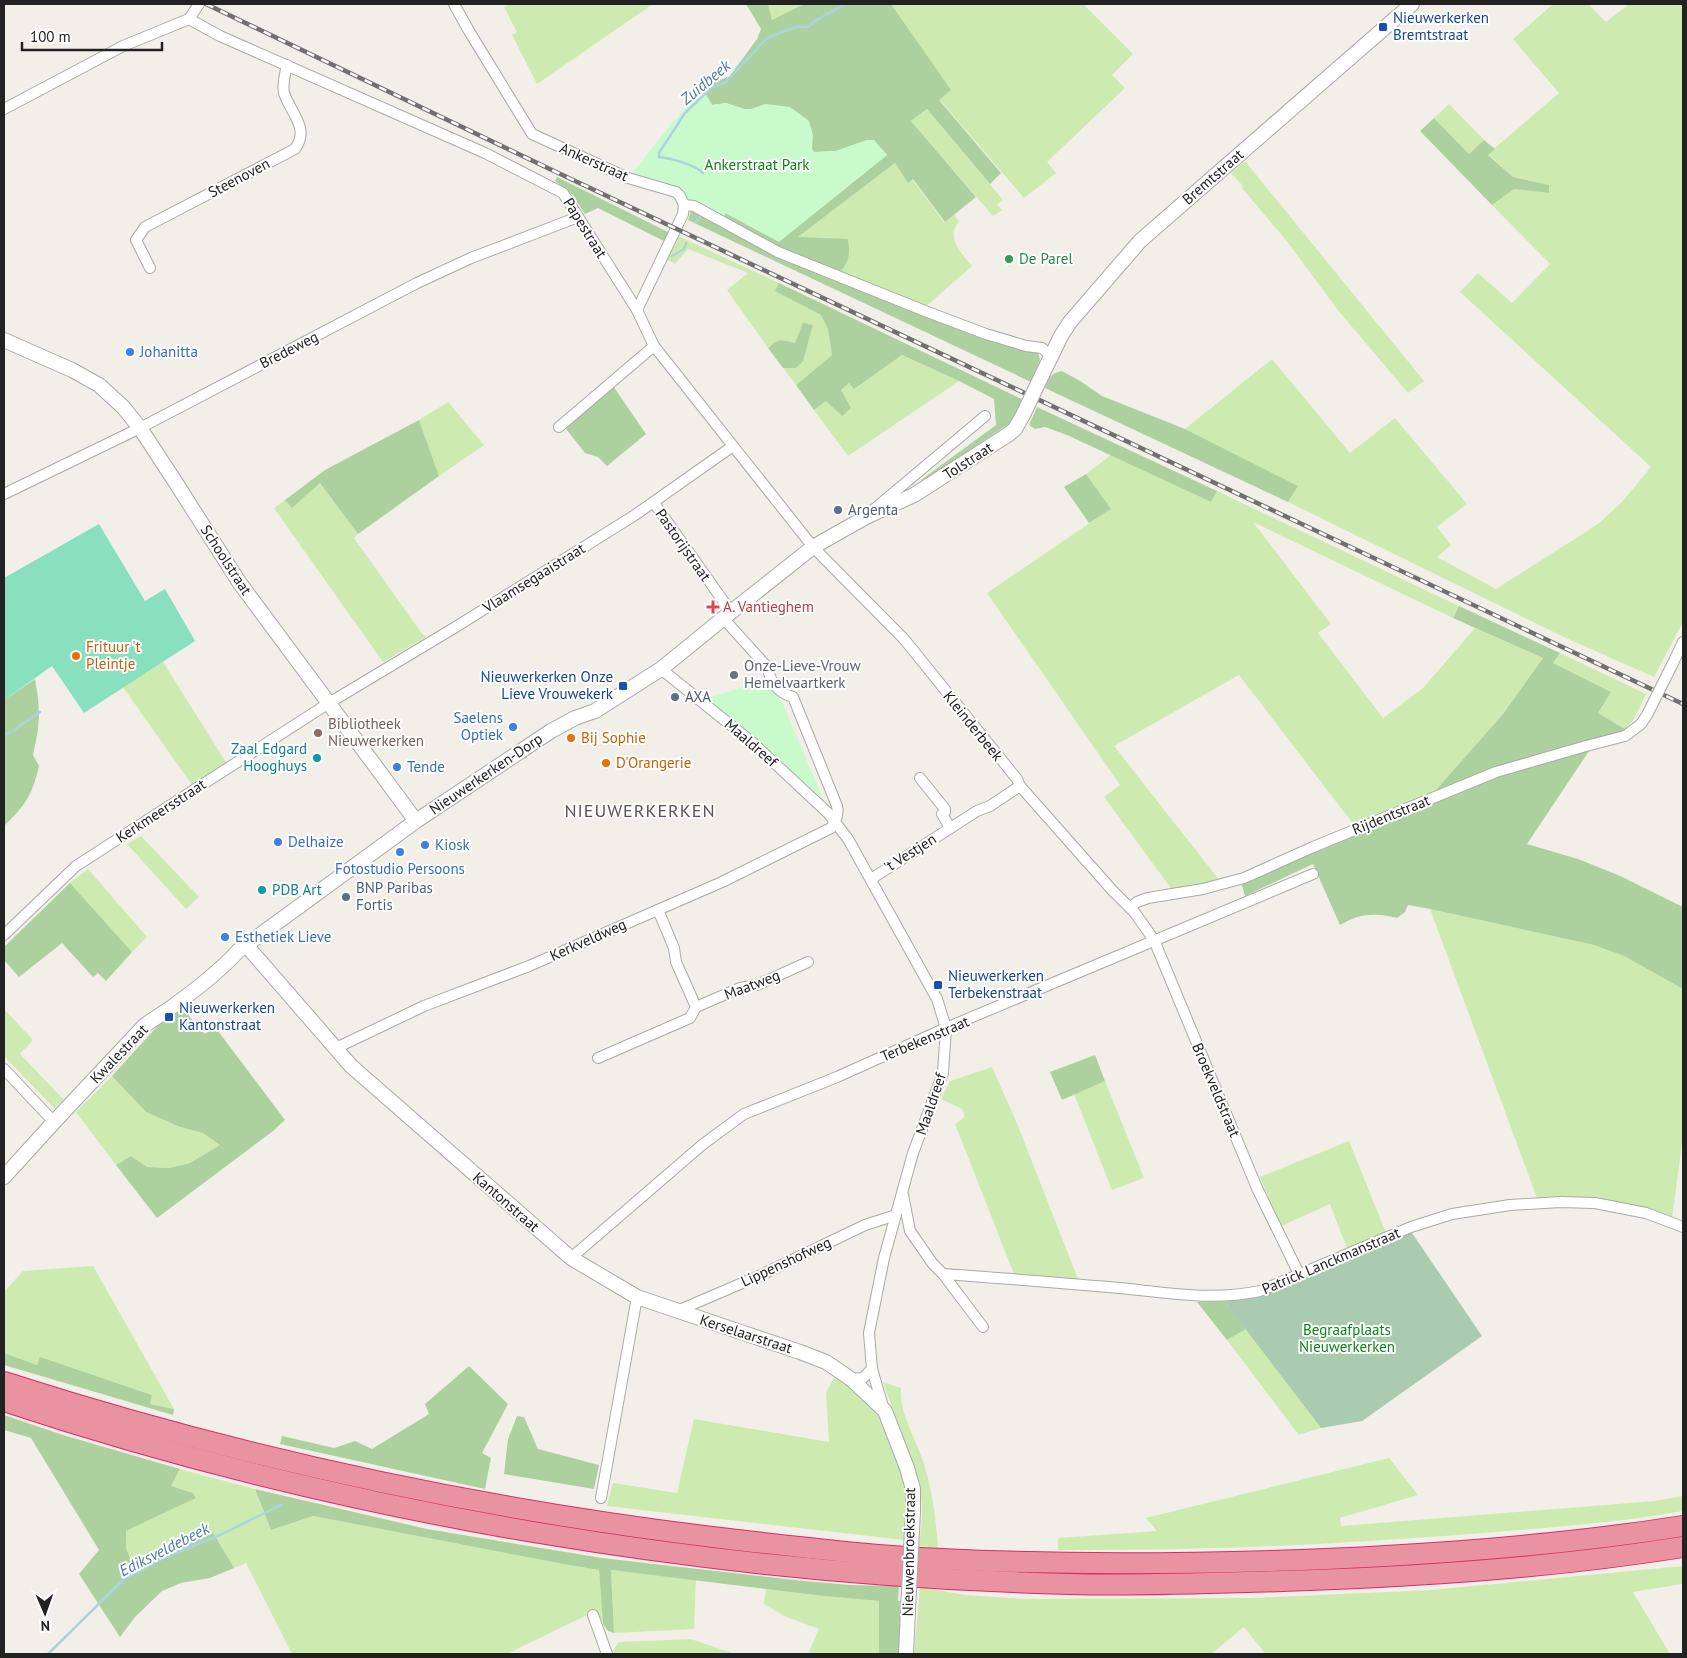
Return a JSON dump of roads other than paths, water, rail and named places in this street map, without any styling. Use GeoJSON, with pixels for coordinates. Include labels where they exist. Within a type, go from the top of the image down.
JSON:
{"type":"FeatureCollection","features":[{"type":"Feature","properties":{"kind":"highway"},"geometry":{"type":"LineString","coordinates":[[4,1382],[93,1411],[254,1454],[400,1487],[525,1510],[660,1531],[816,1549],[937,1559],[1073,1564],[1204,1564],[1374,1557],[1496,1549],[1640,1533],[1683,1526]]}},
{"type":"Feature","properties":{"kind":"highway"},"geometry":{"type":"LineString","coordinates":[[4,1401],[87,1429],[261,1476],[396,1506],[522,1529],[657,1550],[805,1567],[932,1578],[1071,1584],[1207,1584],[1368,1579],[1497,1569],[1683,1548]]}},
{"type":"Feature","properties":{"kind":"street"},"geometry":{"type":"LineString","coordinates":[[4,109],[123,46],[189,19],[199,4]]}},
{"type":"Feature","properties":{"kind":"street","name":"Ankerstraat"},"geometry":{"type":"LineString","coordinates":[[454,4],[532,134],[628,178],[676,192],[684,205]]}},
{"type":"Feature","properties":{"kind":"street","name":"Bremtstraat"},"geometry":{"type":"LineString","coordinates":[[1042,375],[1070,322],[1140,241],[1412,4]]}},
{"type":"Feature","properties":{"kind":"street","name":"Papestraat"},"geometry":{"type":"LineString","coordinates":[[189,19],[220,36],[485,153],[563,193],[637,310],[654,346],[813,547]]}},
{"type":"Feature","properties":{"kind":"street","name":"Steenoven"},"geometry":{"type":"LineString","coordinates":[[150,268],[136,240],[145,227],[295,149],[300,141],[301,130],[284,92],[284,78],[287,66]]}},
{"type":"Feature","properties":{"kind":"street"},"geometry":{"type":"LineString","coordinates":[[637,310],[682,218],[684,205],[694,206],[778,252],[977,330],[1026,346],[1042,348],[1051,356]]}},
{"type":"Feature","properties":{"kind":"street","name":"Bredeweg"},"geometry":{"type":"LineString","coordinates":[[4,494],[140,428],[417,283],[471,258],[578,217]]}},
{"type":"Feature","properties":{"kind":"street","name":"Schoolstraat"},"geometry":{"type":"LineString","coordinates":[[4,340],[42,356],[99,385],[123,407],[140,428],[240,582],[416,821]]}},
{"type":"Feature","properties":{"kind":"street"},"geometry":{"type":"LineString","coordinates":[[559,427],[654,346]]}},
{"type":"Feature","properties":{"kind":"street","name":"Tolstraat"},"geometry":{"type":"LineString","coordinates":[[727,615],[813,547],[866,517],[914,495],[1009,434],[1023,415],[1042,375]]}},
{"type":"Feature","properties":{"kind":"street","name":"Tolstraat"},"geometry":{"type":"LineString","coordinates":[[866,517],[985,416]]}},
{"type":"Feature","properties":{"kind":"street","name":"Vlaamsegaaistraat"},"geometry":{"type":"LineString","coordinates":[[329,703],[454,628],[654,503],[733,446]]}},
{"type":"Feature","properties":{"kind":"street","name":"Pastorijstraat"},"geometry":{"type":"LineString","coordinates":[[654,503],[727,615]]}},
{"type":"Feature","properties":{"kind":"street","name":"Kleinderbeek"},"geometry":{"type":"LineString","coordinates":[[813,547],[904,639],[1017,779],[1020,786],[1130,908]]}},
{"type":"Feature","properties":{"kind":"street"},"geometry":{"type":"LineString","coordinates":[[727,615],[768,668],[769,679],[783,694],[793,697],[837,806],[835,822]]}},
{"type":"Feature","properties":{"kind":"street","name":"Nieuwerkerken-Dorp"},"geometry":{"type":"LineString","coordinates":[[246,945],[416,821],[551,731],[575,718],[595,712],[662,669],[727,615]]}},
{"type":"Feature","properties":{"kind":"street","name":"Rijdentstraat"},"geometry":{"type":"LineString","coordinates":[[1130,908],[1137,902],[1148,898],[1203,889],[1244,878],[1324,842],[1496,772],[1625,736],[1641,724],[1647,715],[1672,665],[1681,654],[1683,642]]}},
{"type":"Feature","properties":{"kind":"street","name":"Maaldreef"},"geometry":{"type":"LineString","coordinates":[[662,669],[753,743],[828,813],[848,839],[937,999],[946,1028],[943,1073],[913,1153],[903,1192],[910,1231],[933,1264],[983,1327]]}},
{"type":"Feature","properties":{"kind":"street","name":"Kerkmeersstraat"},"geometry":{"type":"LineString","coordinates":[[4,935],[76,866],[329,703]]}},
{"type":"Feature","properties":{"kind":"street","name":"'t Vestjen"},"geometry":{"type":"LineString","coordinates":[[920,778],[945,809],[945,812],[942,814],[950,828]]}},
{"type":"Feature","properties":{"kind":"street","name":"'t Vestjen"},"geometry":{"type":"LineString","coordinates":[[871,879],[977,811],[990,806],[1020,786]]}},
{"type":"Feature","properties":{"kind":"street","name":"Kerkveldweg"},"geometry":{"type":"LineString","coordinates":[[336,1048],[424,1006],[528,966],[749,870],[831,828],[835,822]]}},
{"type":"Feature","properties":{"kind":"street","name":"Terbekenstraat"},"geometry":{"type":"LineString","coordinates":[[570,1258],[702,1145],[744,1114],[837,1077],[946,1028],[1313,874]]}},
{"type":"Feature","properties":{"kind":"street","name":"Broekveldstraat"},"geometry":{"type":"LineString","coordinates":[[1130,908],[1154,940],[1257,1188],[1299,1274]]}},
{"type":"Feature","properties":{"kind":"street"},"geometry":{"type":"LineString","coordinates":[[658,910],[674,948],[676,962],[696,1007]]}},
{"type":"Feature","properties":{"kind":"street","name":"Kantonstraat"},"geometry":{"type":"LineString","coordinates":[[246,945],[351,1066],[570,1258],[637,1297]]}},
{"type":"Feature","properties":{"kind":"street","name":"Kwalestraat"},"geometry":{"type":"LineString","coordinates":[[4,1177],[144,1026],[227,964],[246,945]]}},
{"type":"Feature","properties":{"kind":"street","name":"Maatweg"},"geometry":{"type":"LineString","coordinates":[[598,1058],[690,1018],[696,1007],[740,988],[757,986],[808,962]]}},
{"type":"Feature","properties":{"kind":"street"},"geometry":{"type":"LineString","coordinates":[[4,1069],[54,1122]]}},
{"type":"Feature","properties":{"kind":"street","name":"Nieuwenbroekstraat"},"geometry":{"type":"LineString","coordinates":[[903,1192],[884,1258],[869,1333],[872,1369],[913,1489],[906,1654]]}},
{"type":"Feature","properties":{"kind":"street","name":"Patrick Lanckmanstraat"},"geometry":{"type":"LineString","coordinates":[[942,1274],[1215,1297],[1243,1295],[1260,1291],[1429,1221],[1452,1214],[1510,1205],[1560,1202],[1595,1203],[1638,1211],[1683,1228]]}},
{"type":"Feature","properties":{"kind":"street","name":"Lippenshofweg"},"geometry":{"type":"LineString","coordinates":[[677,1311],[761,1275],[865,1225],[896,1214]]}},
{"type":"Feature","properties":{"kind":"street"},"geometry":{"type":"LineString","coordinates":[[601,1498],[637,1297]]}},
{"type":"Feature","properties":{"kind":"street","name":"Kerselaarstraat"},"geometry":{"type":"LineString","coordinates":[[637,1297],[826,1362],[851,1379],[885,1411]]}},
{"type":"Feature","properties":{"kind":"street"},"geometry":{"type":"LineString","coordinates":[[851,1379],[863,1378],[872,1369]]}},
{"type":"Feature","properties":{"kind":"street"},"geometry":{"type":"LineString","coordinates":[[593,1615],[607,1654]]}},
{"type":"Feature","properties":{"kind":"waterway","name":"Zuidbeek"},"geometry":{"type":"LineString","coordinates":[[703,173],[682,162],[659,157],[659,153],[685,113],[712,87],[725,83],[767,38],[796,27],[808,27],[845,4]]}},
{"type":"Feature","properties":{"kind":"waterway","name":"Zuidbeek"},"geometry":{"type":"LineString","coordinates":[[696,222],[702,214]]}},
{"type":"Feature","properties":{"kind":"waterway","name":"Zuidbeek"},"geometry":{"type":"LineString","coordinates":[[672,256],[684,249],[686,243]]}},
{"type":"Feature","properties":{"kind":"waterway","name":"Zuidbeek"},"geometry":{"type":"LineString","coordinates":[[14,730],[40,712]]}},
{"type":"Feature","properties":{"kind":"waterway","name":"Zuidbeek"},"geometry":{"type":"LineString","coordinates":[[4,735],[11,732]]}},
{"type":"Feature","properties":{"kind":"waterway","name":"Ediksveldebeek"},"geometry":{"type":"LineString","coordinates":[[48,1654],[124,1579],[164,1558],[220,1535],[281,1505]]}},
{"type":"Feature","properties":{"kind":"railway"},"geometry":{"type":"LineString","coordinates":[[206,4],[554,171],[1683,704]]}},
{"type":"Feature","properties":{"kind":"place","name":"Nieuwerkerken Bremtstraat"},"geometry":{"type":"Point","coordinates":[1383,27]}},
{"type":"Feature","properties":{"kind":"place","name":"De Parel"},"geometry":{"type":"Point","coordinates":[1009,259]}},
{"type":"Feature","properties":{"kind":"place","name":"Johanitta"},"geometry":{"type":"Point","coordinates":[130,352]}},
{"type":"Feature","properties":{"kind":"place","name":"Argenta"},"geometry":{"type":"Point","coordinates":[838,510]}},
{"type":"Feature","properties":{"kind":"place","name":"A. Vantieghem"},"geometry":{"type":"Point","coordinates":[713,607]}},
{"type":"Feature","properties":{"kind":"place","name":"Frituur 't Pleintje"},"geometry":{"type":"Point","coordinates":[76,656]}},
{"type":"Feature","properties":{"kind":"place","name":"Onze-Lieve-Vrouw Hemelvaartkerk"},"geometry":{"type":"Point","coordinates":[734,675]}},
{"type":"Feature","properties":{"kind":"place","name":"Nieuwerkerken Onze Lieve Vrouwekerk"},"geometry":{"type":"Point","coordinates":[623,686]}},
{"type":"Feature","properties":{"kind":"place","name":"AXA"},"geometry":{"type":"Point","coordinates":[675,697]}},
{"type":"Feature","properties":{"kind":"place","name":"Saelens Optiek"},"geometry":{"type":"Point","coordinates":[513,727]}},
{"type":"Feature","properties":{"kind":"place","name":"Bibliotheek Nieuwerkerken"},"geometry":{"type":"Point","coordinates":[318,733]}},
{"type":"Feature","properties":{"kind":"place","name":"Bij Sophie"},"geometry":{"type":"Point","coordinates":[571,738]}},
{"type":"Feature","properties":{"kind":"place","name":"Zaal Edgard Hooghuys"},"geometry":{"type":"Point","coordinates":[317,758]}},
{"type":"Feature","properties":{"kind":"place","name":"D'Orangerie"},"geometry":{"type":"Point","coordinates":[606,763]}},
{"type":"Feature","properties":{"kind":"place","name":"Tende"},"geometry":{"type":"Point","coordinates":[397,767]}},
{"type":"Feature","properties":{"kind":"place","name":"Delhaize"},"geometry":{"type":"Point","coordinates":[278,842]}},
{"type":"Feature","properties":{"kind":"place","name":"Kiosk"},"geometry":{"type":"Point","coordinates":[425,845]}},
{"type":"Feature","properties":{"kind":"place","name":"Fotostudio Persoons"},"geometry":{"type":"Point","coordinates":[400,852]}},
{"type":"Feature","properties":{"kind":"place","name":"PDB Art"},"geometry":{"type":"Point","coordinates":[262,890]}},
{"type":"Feature","properties":{"kind":"place","name":"BNP Paribas Fortis"},"geometry":{"type":"Point","coordinates":[346,897]}},
{"type":"Feature","properties":{"kind":"place","name":"Esthetiek Lieve"},"geometry":{"type":"Point","coordinates":[225,937]}},
{"type":"Feature","properties":{"kind":"place","name":"Nieuwerkerken Terbekenstraat"},"geometry":{"type":"Point","coordinates":[938,985]}},
{"type":"Feature","properties":{"kind":"place","name":"Nieuwerkerken Kantonstraat"},"geometry":{"type":"Point","coordinates":[169,1017]}},
{"type":"Feature","properties":{"kind":"district","name":"NIEUWERKERKEN"},"geometry":{"type":"Point","coordinates":[640,811]}},
{"type":"Feature","properties":{"kind":"park label","name":"Ankerstraat Park"},"geometry":{"type":"Point","coordinates":[757,165]}},
{"type":"Feature","properties":{"kind":"park label","name":"Begraafplaats Nieuwerkerken"},"geometry":{"type":"Point","coordinates":[1347,1338]}}]}
